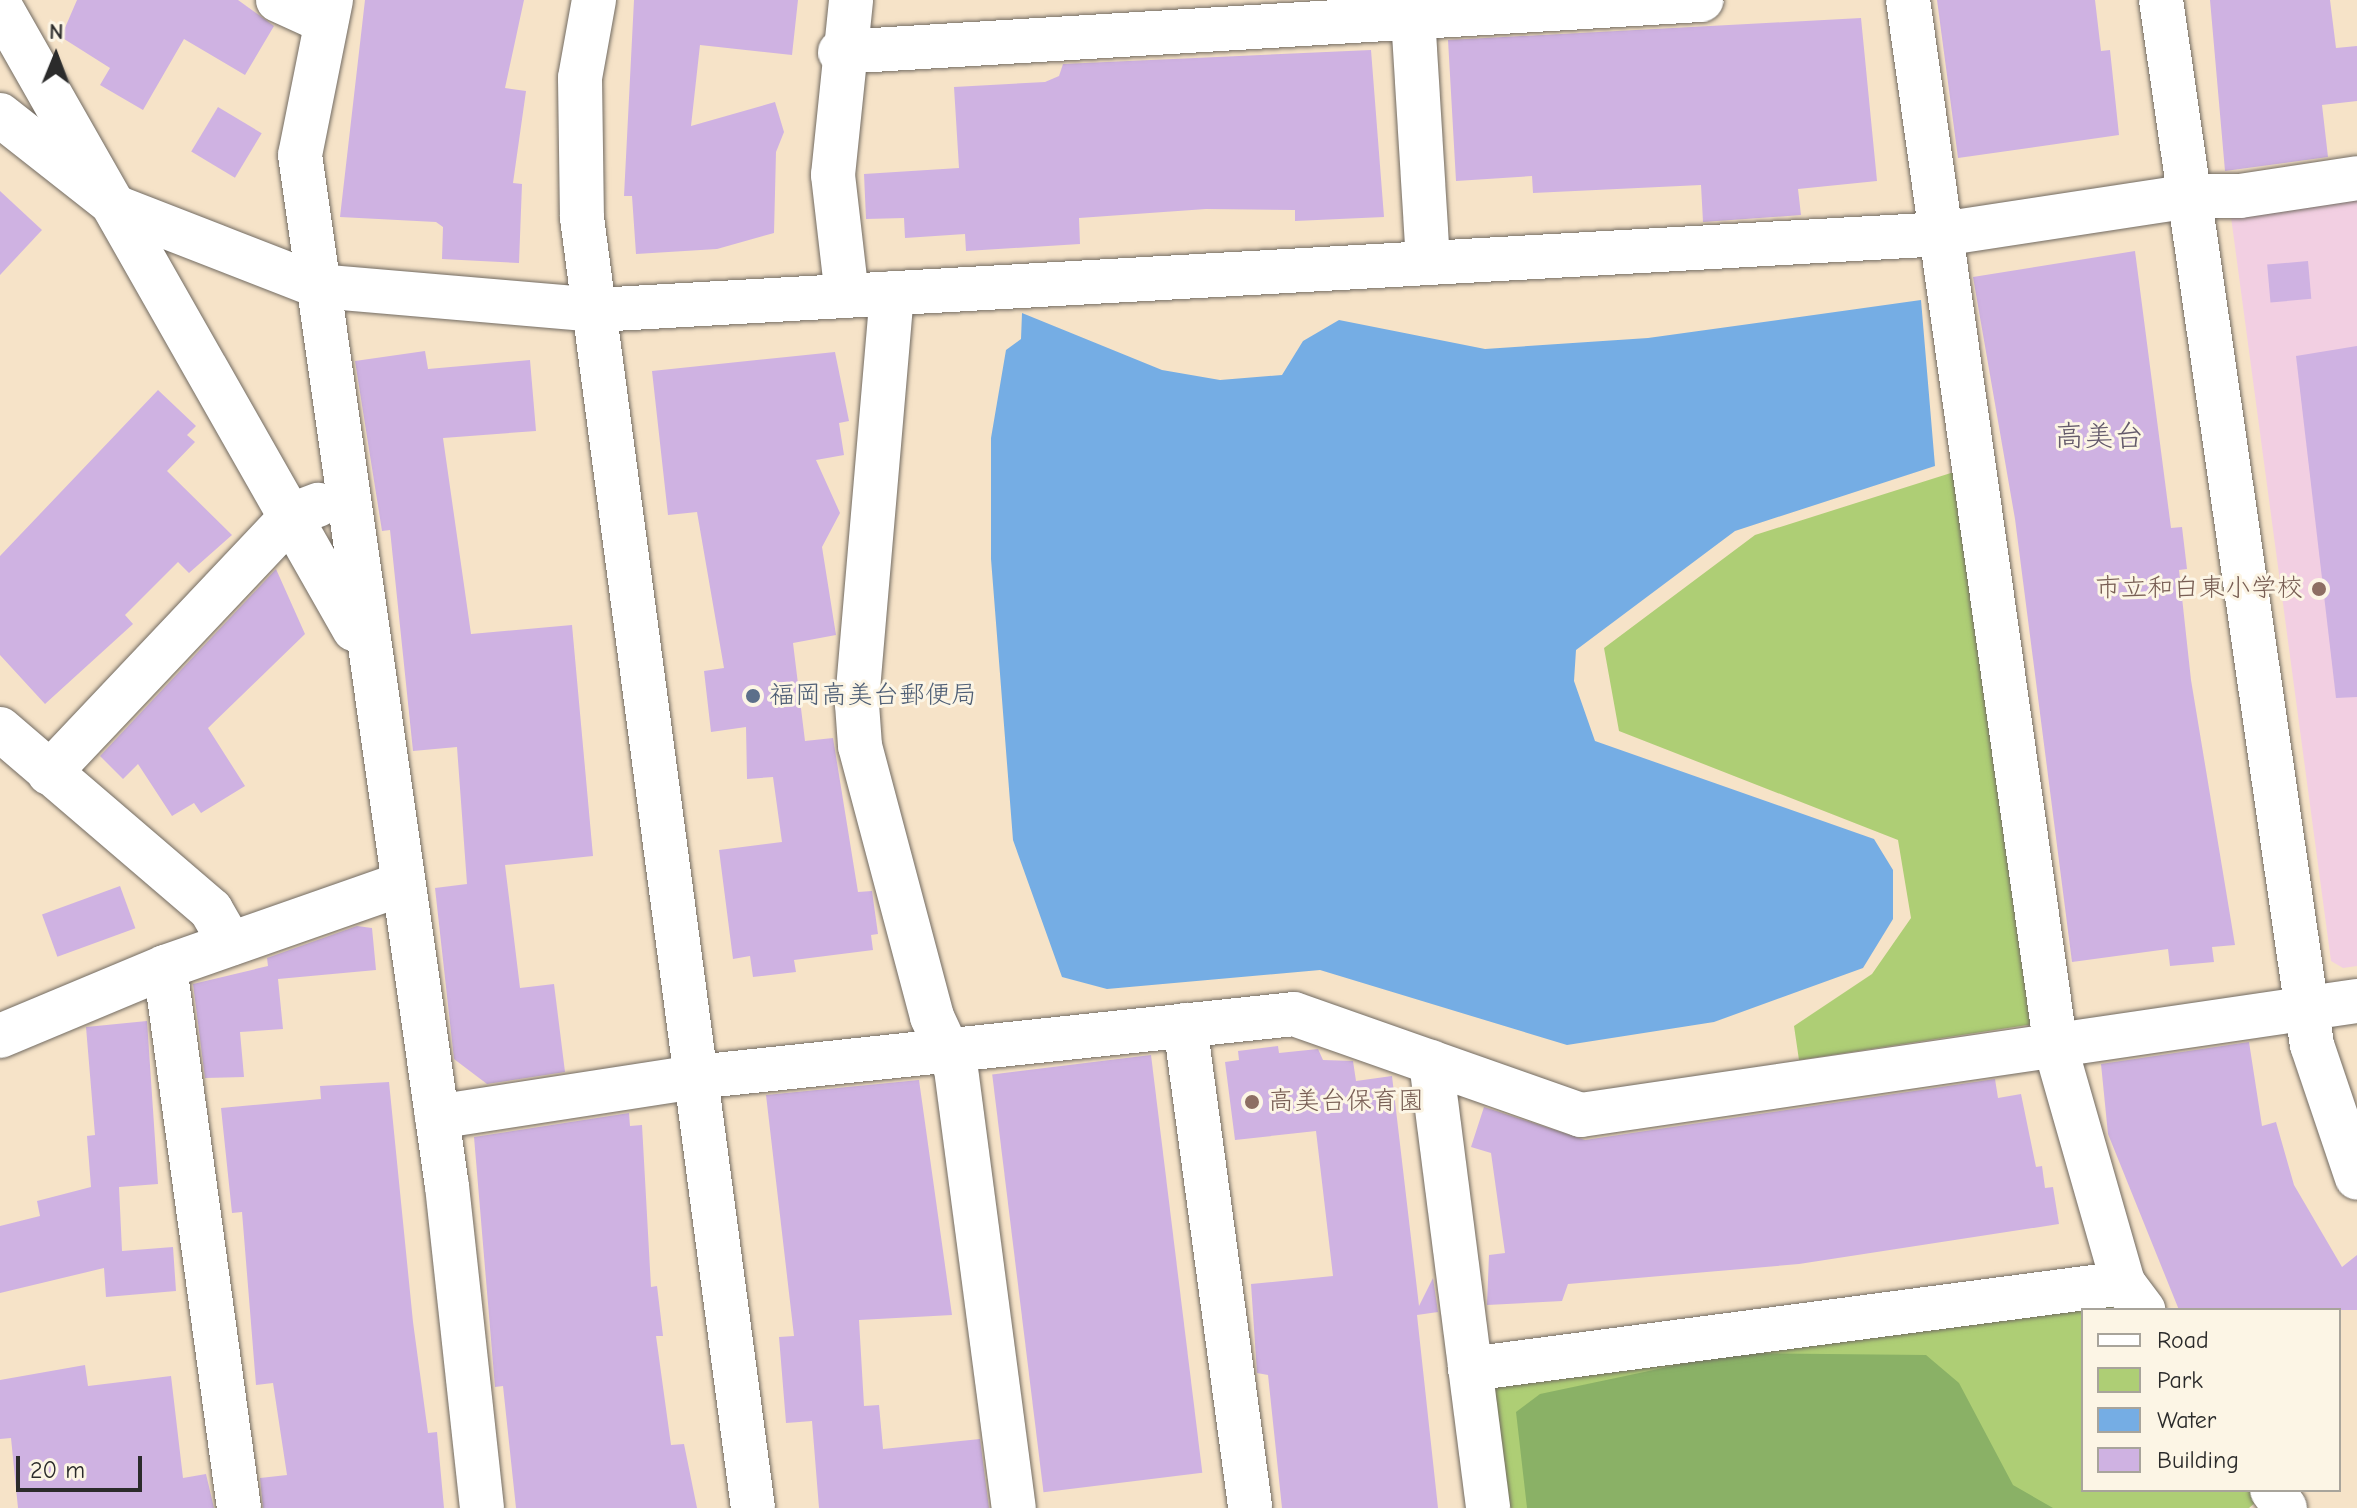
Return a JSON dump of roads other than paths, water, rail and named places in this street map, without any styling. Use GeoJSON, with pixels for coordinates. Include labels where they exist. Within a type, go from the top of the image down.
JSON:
{"type":"FeatureCollection","features":[{"type":"Feature","properties":{"kind":"street"},"geometry":{"type":"LineString","coordinates":[[278,0],[329,11],[300,155],[345,492],[437,1117],[482,1508]]}},
{"type":"Feature","properties":{"kind":"street"},"geometry":{"type":"LineString","coordinates":[[594,0],[580,78],[582,218],[753,1508]]}},
{"type":"Feature","properties":{"kind":"street"},"geometry":{"type":"LineString","coordinates":[[847,296],[833,175],[840,52],[851,0]]}},
{"type":"Feature","properties":{"kind":"street"},"geometry":{"type":"LineString","coordinates":[[840,52],[1413,9],[1701,0]]}},
{"type":"Feature","properties":{"kind":"street"},"geometry":{"type":"LineString","coordinates":[[1470,1369],[2133,1296],[2056,1049],[1908,0]]}},
{"type":"Feature","properties":{"kind":"street"},"geometry":{"type":"LineString","coordinates":[[2161,0],[2307,1009],[2323,1087],[2357,1178]]}},
{"type":"Feature","properties":{"kind":"street"},"geometry":{"type":"LineString","coordinates":[[0,6],[118,208],[163,303],[294,514],[369,657]]}},
{"type":"Feature","properties":{"kind":"street"},"geometry":{"type":"LineString","coordinates":[[1413,9],[1428,262]]}},
{"type":"Feature","properties":{"kind":"street"},"geometry":{"type":"LineString","coordinates":[[0,115],[118,208],[318,286],[596,310],[1942,234],[2190,196],[2240,196],[2357,178]]}},
{"type":"Feature","properties":{"kind":"street"},"geometry":{"type":"LineString","coordinates":[[892,293],[857,704],[860,746],[947,1050],[956,1069],[1014,1508]]}},
{"type":"Feature","properties":{"kind":"street"},"geometry":{"type":"LineString","coordinates":[[49,773],[294,514],[345,492]]}},
{"type":"Feature","properties":{"kind":"street"},"geometry":{"type":"LineString","coordinates":[[0,729],[211,910],[231,944]]}},
{"type":"Feature","properties":{"kind":"street"},"geometry":{"type":"LineString","coordinates":[[0,1036],[165,967],[402,884]]}},
{"type":"Feature","properties":{"kind":"street"},"geometry":{"type":"LineString","coordinates":[[165,967],[239,1508]]}},
{"type":"Feature","properties":{"kind":"street"},"geometry":{"type":"LineString","coordinates":[[437,1117],[696,1077],[1294,1014],[1581,1115],[2056,1049],[2357,1001]]}},
{"type":"Feature","properties":{"kind":"street"},"geometry":{"type":"LineString","coordinates":[[1185,1025],[1250,1508]]}},
{"type":"Feature","properties":{"kind":"street"},"geometry":{"type":"LineString","coordinates":[[1431,1062],[1488,1508]]}},
{"type":"Feature","properties":{"kind":"water"},"geometry":{"type":"Polygon","coordinates":[[[1921,300],[1935,466],[1735,531],[1576,650],[1574,681],[1595,741],[1874,839],[1893,870],[1893,919],[1863,968],[1714,1022],[1567,1045],[1320,970],[1107,989],[1062,977],[1013,840],[991,559],[991,438],[1006,350],[1021,339],[1022,313],[1162,370],[1220,380],[1282,375],[1303,341],[1339,320],[1485,349],[1648,338],[1921,300]]]}},
{"type":"Feature","properties":{"kind":"place","name":"市立和白東小学校"},"geometry":{"type":"Point","coordinates":[2319,589]}},
{"type":"Feature","properties":{"kind":"place","name":"福岡高美台郵便局"},"geometry":{"type":"Point","coordinates":[753,696]}},
{"type":"Feature","properties":{"kind":"place","name":"高美台保育園"},"geometry":{"type":"Point","coordinates":[1252,1102]}},
{"type":"Feature","properties":{"kind":"district","name":"高美台"},"geometry":{"type":"Point","coordinates":[2099,437]}}]}
